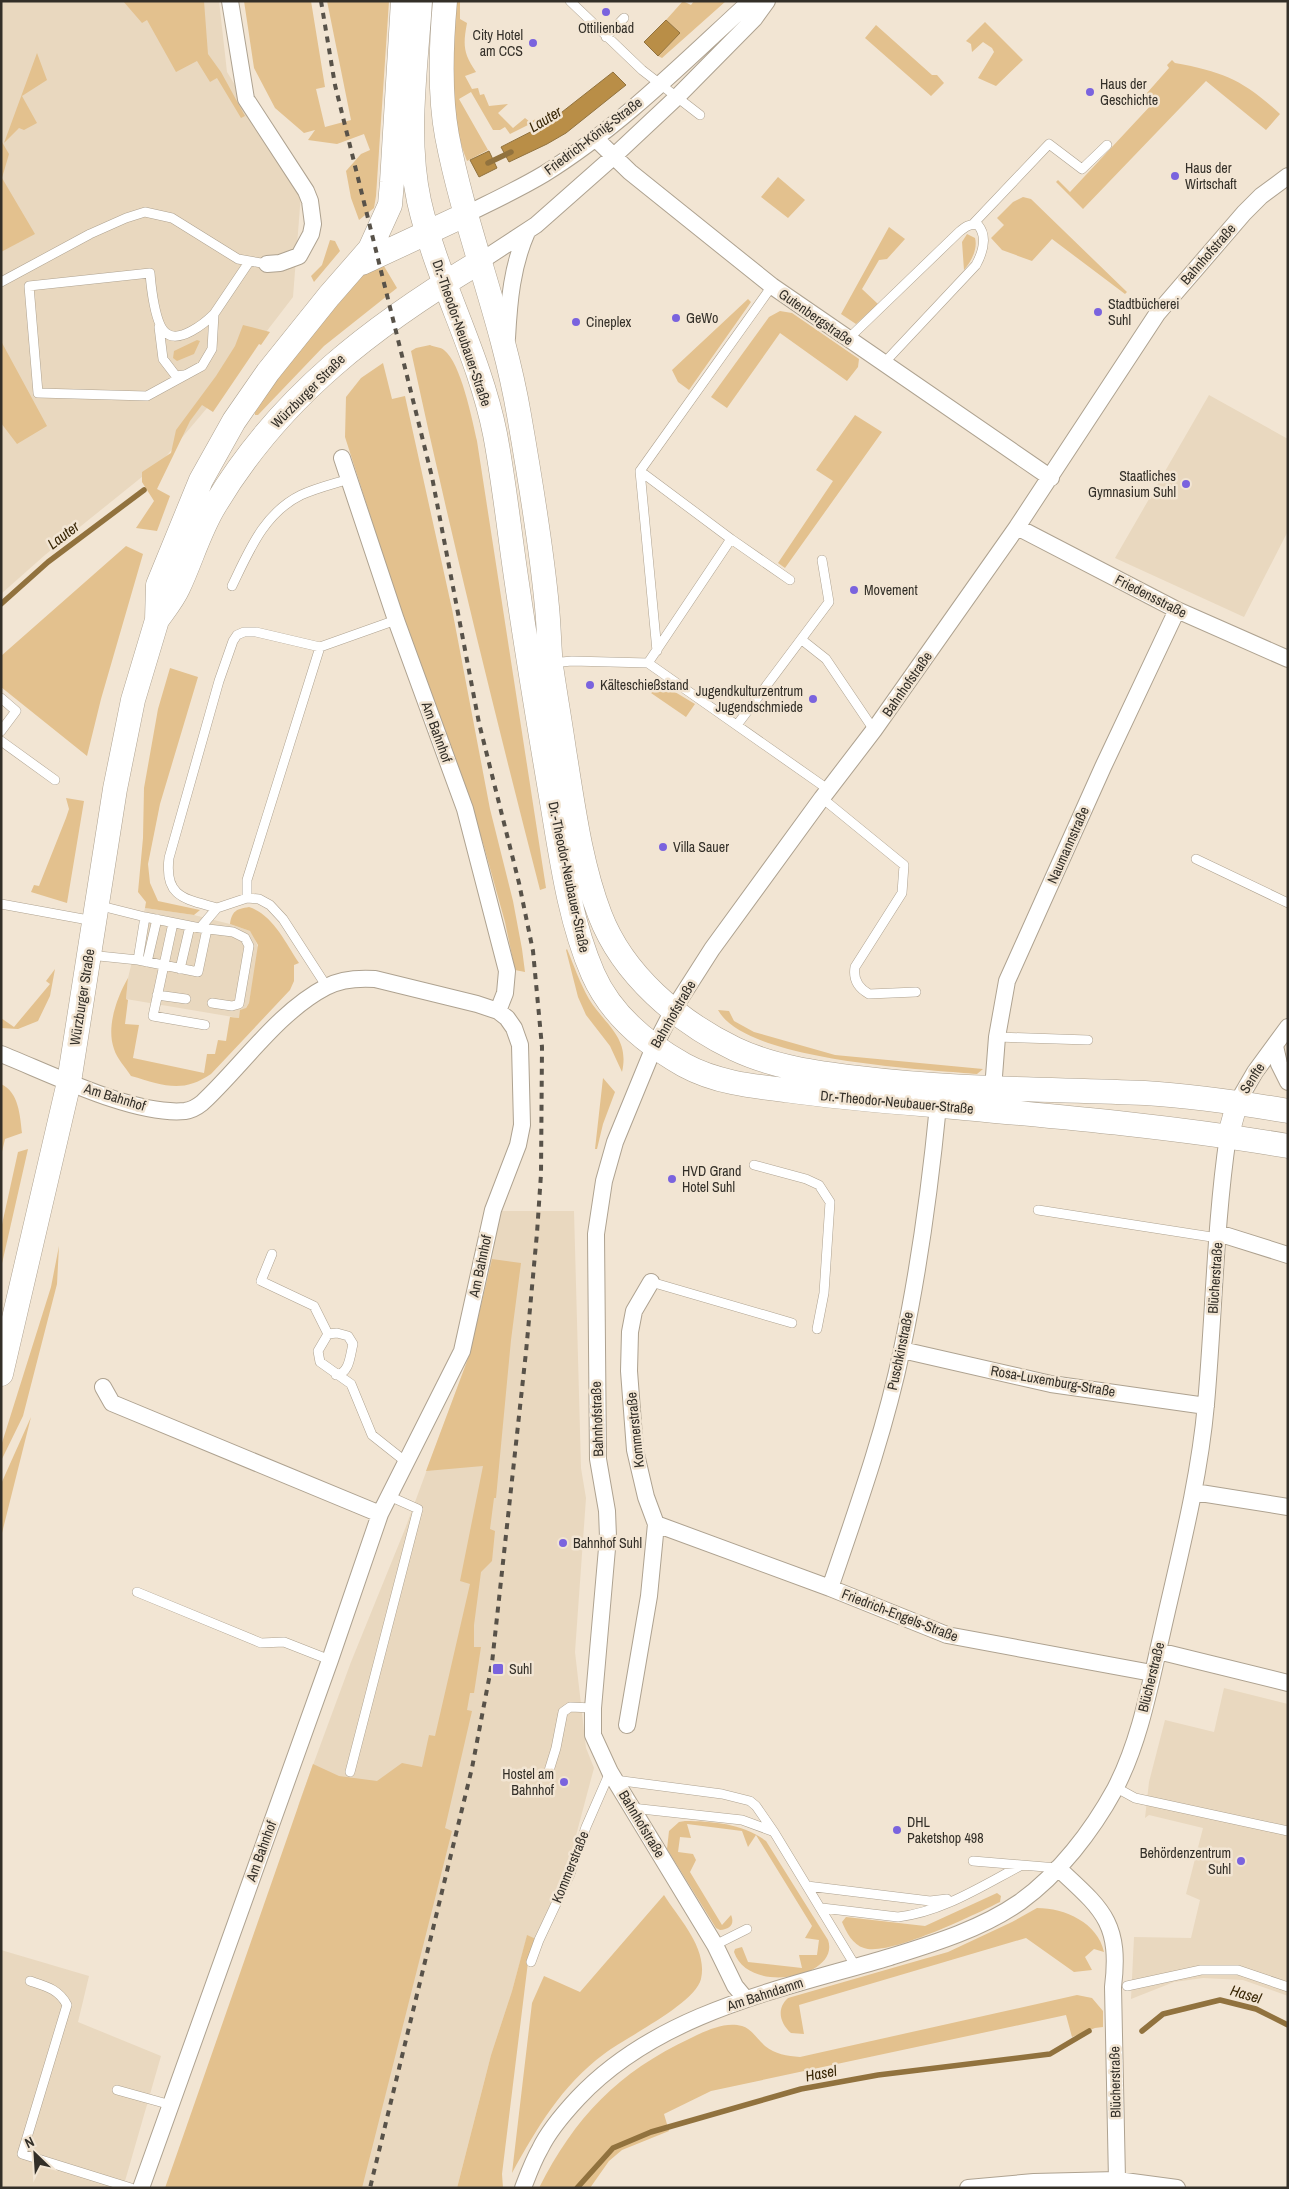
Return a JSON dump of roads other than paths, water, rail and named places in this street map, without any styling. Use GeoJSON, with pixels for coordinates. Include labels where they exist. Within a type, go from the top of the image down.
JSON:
{"type":"FeatureCollection","features":[{"type":"Feature","properties":{"kind":"main road","name":"Würzburger Straße"},"geometry":{"type":"LineString","coordinates":[[1,1374],[69,1082],[115,788],[133,700],[157,620],[158,585],[200,480],[234,421],[268,372],[358,264],[376,239],[390,205],[403,1]]}},
{"type":"Feature","properties":{"kind":"main road","name":"Dr.-Theodor-Neubauer-Straße"},"geometry":{"type":"LineString","coordinates":[[420,1],[413,91],[413,159],[420,202],[445,282],[478,372],[494,431],[540,736],[560,853],[586,958],[605,997],[638,1035],[654,1047],[689,1068],[737,1084],[837,1097],[1228,1136],[1288,1146]]}},
{"type":"Feature","properties":{"kind":"main road"},"geometry":{"type":"LineString","coordinates":[[445,1],[442,32],[446,133],[506,352]]}},
{"type":"Feature","properties":{"kind":"main road"},"geometry":{"type":"LineString","coordinates":[[358,264],[467,214]]}},
{"type":"Feature","properties":{"kind":"main road","name":"Würzburger Straße"},"geometry":{"type":"LineString","coordinates":[[157,620],[178,589],[196,542],[214,506],[240,465],[282,413],[333,363],[368,335],[445,282],[481,260]]}},
{"type":"Feature","properties":{"kind":"main road","name":"Dr.-Theodor-Neubauer-Straße"},"geometry":{"type":"LineString","coordinates":[[506,352],[518,410],[546,596],[551,663],[584,862],[600,917],[612,940],[628,965],[673,1010],[712,1037],[740,1051],[790,1068],[870,1079],[993,1089],[1147,1094],[1236,1103],[1288,1111]]}},
{"type":"Feature","properties":{"kind":"street"},"geometry":{"type":"LineString","coordinates":[[230,1],[246,99],[306,191],[312,209],[313,224],[311,234],[299,256],[280,263],[267,264]]}},
{"type":"Feature","properties":{"kind":"street","name":"Friedrich-König-Straße"},"geometry":{"type":"LineString","coordinates":[[467,214],[545,173],[630,112],[743,8],[753,1]]}},
{"type":"Feature","properties":{"kind":"street","name":"Friedrich-König-Straße"},"geometry":{"type":"LineString","coordinates":[[481,260],[527,232],[613,157],[678,97],[754,19],[768,1]]}},
{"type":"Feature","properties":{"kind":"street","name":"Gutenbergstraße"},"geometry":{"type":"LineString","coordinates":[[595,138],[630,172],[772,286],[1051,478]]}},
{"type":"Feature","properties":{"kind":"street","name":"Bahnhofstraße"},"geometry":{"type":"LineString","coordinates":[[745,1998],[735,1986],[715,1945],[612,1776],[593,1735],[593,1708],[608,1537],[607,1511],[598,1459],[596,1234],[604,1181],[615,1142],[654,1047],[673,1010],[712,950],[825,794],[874,730],[1017,527],[1157,314],[1244,213],[1288,176]]}},
{"type":"Feature","properties":{"kind":"street","name":"Friedrich-König-Straße"},"geometry":{"type":"LineString","coordinates":[[506,352],[512,280],[520,247],[527,232]]}},
{"type":"Feature","properties":{"kind":"street","name":"Am Bahnhof"},"geometry":{"type":"LineString","coordinates":[[342,458],[396,620],[464,809],[507,971],[505,993],[498,1011]]}},
{"type":"Feature","properties":{"kind":"street","name":"Friedensstraße"},"geometry":{"type":"LineString","coordinates":[[1017,527],[1177,610],[1288,659]]}},
{"type":"Feature","properties":{"kind":"street","name":"Naumannstraße"},"geometry":{"type":"LineString","coordinates":[[993,1089],[997,1037],[1007,981],[1103,767],[1177,610]]}},
{"type":"Feature","properties":{"kind":"street","name":"Am Bahnhof"},"geometry":{"type":"LineString","coordinates":[[1,1054],[69,1082],[132,1104],[162,1110],[187,1111],[195,1108],[219,1088],[268,1034],[299,1006],[327,987],[346,980],[362,978],[375,979],[478,1004],[498,1011],[514,1028],[520,1045],[522,1125],[518,1145],[493,1210],[462,1351],[380,1514],[330,1660],[141,2188]]}},
{"type":"Feature","properties":{"kind":"street","name":"Senfte"},"geometry":{"type":"LineString","coordinates":[[1228,1136],[1236,1103],[1255,1072],[1288,1027]]}},
{"type":"Feature","properties":{"kind":"street"},"geometry":{"type":"LineString","coordinates":[[1275,1046],[1279,1064],[1288,1082]]}},
{"type":"Feature","properties":{"kind":"street","name":"Puschkinstraße"},"geometry":{"type":"LineString","coordinates":[[830,1588],[872,1464],[902,1350],[929,1200],[938,1106]]}},
{"type":"Feature","properties":{"kind":"street","name":"Blücherstraße"},"geometry":{"type":"LineString","coordinates":[[1117,2180],[1113,1987],[1115,1955],[1113,1940],[1102,1911],[1058,1868],[1084,1837],[1115,1787],[1138,1732],[1158,1651],[1194,1492],[1206,1406],[1221,1183],[1228,1136]]}},
{"type":"Feature","properties":{"kind":"street"},"geometry":{"type":"LineString","coordinates":[[1218,1235],[1288,1255]]}},
{"type":"Feature","properties":{"kind":"street","name":"Kommerstraße"},"geometry":{"type":"LineString","coordinates":[[627,1725],[648,1596],[656,1524],[646,1497],[635,1450],[629,1371],[630,1332],[634,1311],[650,1282]]}},
{"type":"Feature","properties":{"kind":"street","name":"Rosa-Luxemburg-Straße"},"geometry":{"type":"LineString","coordinates":[[902,1350],[1051,1384],[1206,1406]]}},
{"type":"Feature","properties":{"kind":"street"},"geometry":{"type":"LineString","coordinates":[[104,1387],[112,1403],[380,1514]]}},
{"type":"Feature","properties":{"kind":"street"},"geometry":{"type":"LineString","coordinates":[[1194,1492],[1288,1507]]}},
{"type":"Feature","properties":{"kind":"street","name":"Friedrich-Engels-Straße"},"geometry":{"type":"LineString","coordinates":[[656,1524],[830,1588],[946,1635],[1152,1673]]}},
{"type":"Feature","properties":{"kind":"street"},"geometry":{"type":"LineString","coordinates":[[1158,1651],[1288,1683]]}},
{"type":"Feature","properties":{"kind":"street","name":"Am Bahndamm"},"geometry":{"type":"LineString","coordinates":[[523,2188],[540,2147],[561,2116],[614,2065],[642,2046],[690,2021],[745,1998],[923,1947],[989,1921],[1021,1902],[1058,1868]]}},
{"type":"Feature","properties":{"kind":"street"},"geometry":{"type":"LineString","coordinates":[[968,2188],[1034,2182],[1117,2180],[1177,2188]]}},
{"type":"Feature","properties":{"kind":"lane"},"geometry":{"type":"LineString","coordinates":[[570,1],[642,70],[700,115]]}},
{"type":"Feature","properties":{"kind":"lane"},"geometry":{"type":"LineString","coordinates":[[606,37],[624,18]]}},
{"type":"Feature","properties":{"kind":"lane"},"geometry":{"type":"LineString","coordinates":[[848,339],[959,232],[973,224],[1049,144],[1082,169],[1107,145]]}},
{"type":"Feature","properties":{"kind":"lane"},"geometry":{"type":"LineString","coordinates":[[1,282],[90,234],[145,212],[172,218],[229,255],[249,262],[267,264]]}},
{"type":"Feature","properties":{"kind":"lane"},"geometry":{"type":"LineString","coordinates":[[884,363],[976,265],[983,249],[984,237],[978,225],[973,224]]}},
{"type":"Feature","properties":{"kind":"lane"},"geometry":{"type":"LineString","coordinates":[[159,324],[166,333],[172,336],[184,334],[201,327],[214,314],[249,262]]}},
{"type":"Feature","properties":{"kind":"lane"},"geometry":{"type":"LineString","coordinates":[[186,375],[176,376],[163,359],[150,273],[28,286],[38,393],[147,396],[186,375],[202,366],[212,349],[214,314]]}},
{"type":"Feature","properties":{"kind":"lane"},"geometry":{"type":"LineString","coordinates":[[656,651],[640,471],[772,286]]}},
{"type":"Feature","properties":{"kind":"lane"},"geometry":{"type":"LineString","coordinates":[[640,471],[731,540],[790,580]]}},
{"type":"Feature","properties":{"kind":"lane"},"geometry":{"type":"LineString","coordinates":[[232,586],[265,523],[274,513],[303,494],[349,480]]}},
{"type":"Feature","properties":{"kind":"lane"},"geometry":{"type":"LineString","coordinates":[[648,664],[731,540]]}},
{"type":"Feature","properties":{"kind":"lane"},"geometry":{"type":"LineString","coordinates":[[737,725],[829,602],[822,560]]}},
{"type":"Feature","properties":{"kind":"lane"},"geometry":{"type":"LineString","coordinates":[[218,908],[180,897],[169,882],[167,869],[181,809],[219,681],[233,641],[237,635],[244,632],[256,632],[320,647],[396,620]]}},
{"type":"Feature","properties":{"kind":"lane"},"geometry":{"type":"LineString","coordinates":[[802,640],[826,659],[874,730]]}},
{"type":"Feature","properties":{"kind":"lane"},"geometry":{"type":"LineString","coordinates":[[247,898],[247,880],[320,647]]}},
{"type":"Feature","properties":{"kind":"lane"},"geometry":{"type":"LineString","coordinates":[[551,663],[572,661],[648,664],[737,725],[825,794],[904,865],[902,893],[855,967],[854,977],[857,983],[869,994],[916,992]]}},
{"type":"Feature","properties":{"kind":"lane"},"geometry":{"type":"LineString","coordinates":[[1,698],[16,711],[1,731]]}},
{"type":"Feature","properties":{"kind":"lane"},"geometry":{"type":"LineString","coordinates":[[1,741],[55,780]]}},
{"type":"Feature","properties":{"kind":"lane"},"geometry":{"type":"LineString","coordinates":[[1196,859],[1288,903]]}},
{"type":"Feature","properties":{"kind":"lane"},"geometry":{"type":"LineString","coordinates":[[89,955],[142,961],[198,972],[203,928],[218,908],[247,898],[259,899],[276,910],[327,987]]}},
{"type":"Feature","properties":{"kind":"lane"},"geometry":{"type":"LineString","coordinates":[[1,904],[145,917],[233,932],[245,938],[249,946],[243,990],[239,1004],[232,1006],[212,1003]]}},
{"type":"Feature","properties":{"kind":"lane"},"geometry":{"type":"LineString","coordinates":[[142,961],[145,917]]}},
{"type":"Feature","properties":{"kind":"lane"},"geometry":{"type":"LineString","coordinates":[[142,961],[157,919]]}},
{"type":"Feature","properties":{"kind":"lane"},"geometry":{"type":"LineString","coordinates":[[173,923],[162,966],[153,1016],[205,1025]]}},
{"type":"Feature","properties":{"kind":"lane"},"geometry":{"type":"LineString","coordinates":[[180,969],[190,926]]}},
{"type":"Feature","properties":{"kind":"lane"},"geometry":{"type":"LineString","coordinates":[[157,995],[186,999]]}},
{"type":"Feature","properties":{"kind":"lane"},"geometry":{"type":"LineString","coordinates":[[997,1037],[1088,1040]]}},
{"type":"Feature","properties":{"kind":"lane"},"geometry":{"type":"LineString","coordinates":[[754,1164],[806,1178],[819,1185],[830,1202],[824,1293],[817,1329]]}},
{"type":"Feature","properties":{"kind":"lane"},"geometry":{"type":"LineString","coordinates":[[1038,1210],[1218,1235]]}},
{"type":"Feature","properties":{"kind":"lane"},"geometry":{"type":"LineString","coordinates":[[272,1254],[261,1281],[314,1306],[328,1334]]}},
{"type":"Feature","properties":{"kind":"lane","name":"Kommerstraße"},"geometry":{"type":"LineString","coordinates":[[650,1282],[792,1323]]}},
{"type":"Feature","properties":{"kind":"lane"},"geometry":{"type":"LineString","coordinates":[[328,1334],[337,1333],[348,1336],[353,1344],[348,1368],[341,1374],[336,1374]]}},
{"type":"Feature","properties":{"kind":"lane"},"geometry":{"type":"LineString","coordinates":[[328,1334],[318,1351],[320,1362],[351,1384],[372,1435],[406,1462]]}},
{"type":"Feature","properties":{"kind":"lane"},"geometry":{"type":"LineString","coordinates":[[350,1772],[418,1509],[389,1496]]}},
{"type":"Feature","properties":{"kind":"lane"},"geometry":{"type":"LineString","coordinates":[[137,1592],[261,1643],[284,1642],[330,1660]]}},
{"type":"Feature","properties":{"kind":"lane"},"geometry":{"type":"LineString","coordinates":[[548,1774],[564,1712],[570,1707],[593,1708]]}},
{"type":"Feature","properties":{"kind":"lane"},"geometry":{"type":"LineString","coordinates":[[612,1776],[741,1798],[756,1806],[822,1908],[856,1967]]}},
{"type":"Feature","properties":{"kind":"lane","name":"Kommerstraße"},"geometry":{"type":"LineString","coordinates":[[531,1962],[539,1940],[570,1874],[586,1827],[612,1776]]}},
{"type":"Feature","properties":{"kind":"lane"},"geometry":{"type":"LineString","coordinates":[[1115,1787],[1135,1798],[1288,1831]]}},
{"type":"Feature","properties":{"kind":"lane"},"geometry":{"type":"LineString","coordinates":[[632,1808],[742,1820],[758,1824],[774,1832]]}},
{"type":"Feature","properties":{"kind":"lane"},"geometry":{"type":"LineString","coordinates":[[973,1861],[1058,1868]]}},
{"type":"Feature","properties":{"kind":"lane"},"geometry":{"type":"LineString","coordinates":[[822,1908],[898,1917],[923,1913],[962,1896],[1020,1866]]}},
{"type":"Feature","properties":{"kind":"lane"},"geometry":{"type":"LineString","coordinates":[[807,1886],[930,1901],[962,1896]]}},
{"type":"Feature","properties":{"kind":"lane"},"geometry":{"type":"LineString","coordinates":[[715,1945],[747,1929]]}},
{"type":"Feature","properties":{"kind":"lane"},"geometry":{"type":"LineString","coordinates":[[1127,1986],[1201,1970],[1238,1970],[1288,1987]]}},
{"type":"Feature","properties":{"kind":"lane"},"geometry":{"type":"LineString","coordinates":[[30,1982],[47,1986],[58,1993],[67,2005],[22,2154],[132,2188]]}},
{"type":"Feature","properties":{"kind":"lane"},"geometry":{"type":"LineString","coordinates":[[117,2090],[171,2105]]}},
{"type":"Feature","properties":{"kind":"waterway","name":"Lauter"},"geometry":{"type":"LineString","coordinates":[[488,163],[511,152]]}},
{"type":"Feature","properties":{"kind":"waterway","name":"Lauter"},"geometry":{"type":"LineString","coordinates":[[1,604],[48,562],[144,490]]}},
{"type":"Feature","properties":{"kind":"waterway","name":"Hasel"},"geometry":{"type":"LineString","coordinates":[[1142,2031],[1163,2014],[1220,2000],[1256,2009],[1288,2025]]}},
{"type":"Feature","properties":{"kind":"waterway","name":"Hasel"},"geometry":{"type":"LineString","coordinates":[[577,2188],[613,2148],[651,2132],[801,2089],[878,2075],[1050,2054],[1089,2031]]}},
{"type":"Feature","properties":{"kind":"railway"},"geometry":{"type":"LineString","coordinates":[[321,1],[335,85],[432,477],[479,723],[519,883],[533,951],[542,1047],[541,1174],[537,1233],[492,1663],[472,1768],[370,2188]]}},
{"type":"Feature","properties":{"kind":"place","name":"Ottilienbad"},"geometry":{"type":"Point","coordinates":[606,12]}},
{"type":"Feature","properties":{"kind":"place","name":"City Hotel am CCS"},"geometry":{"type":"Point","coordinates":[533,43]}},
{"type":"Feature","properties":{"kind":"place","name":"Haus der Geschichte"},"geometry":{"type":"Point","coordinates":[1090,92]}},
{"type":"Feature","properties":{"kind":"place","name":"Haus der Wirtschaft"},"geometry":{"type":"Point","coordinates":[1175,176]}},
{"type":"Feature","properties":{"kind":"place","name":"Stadtbücherei Suhl"},"geometry":{"type":"Point","coordinates":[1098,312]}},
{"type":"Feature","properties":{"kind":"place","name":"GeWo"},"geometry":{"type":"Point","coordinates":[676,318]}},
{"type":"Feature","properties":{"kind":"place","name":"Cineplex"},"geometry":{"type":"Point","coordinates":[576,322]}},
{"type":"Feature","properties":{"kind":"place","name":"Staatliches Gymnasium Suhl"},"geometry":{"type":"Point","coordinates":[1186,484]}},
{"type":"Feature","properties":{"kind":"place","name":"Movement"},"geometry":{"type":"Point","coordinates":[854,590]}},
{"type":"Feature","properties":{"kind":"place","name":"Kälteschießstand"},"geometry":{"type":"Point","coordinates":[590,685]}},
{"type":"Feature","properties":{"kind":"place","name":"Jugendkulturzentrum Jugendschmiede"},"geometry":{"type":"Point","coordinates":[813,699]}},
{"type":"Feature","properties":{"kind":"place","name":"Villa Sauer"},"geometry":{"type":"Point","coordinates":[663,847]}},
{"type":"Feature","properties":{"kind":"place","name":"HVD Grand Hotel Suhl"},"geometry":{"type":"Point","coordinates":[672,1179]}},
{"type":"Feature","properties":{"kind":"place","name":"Bahnhof Suhl"},"geometry":{"type":"Point","coordinates":[563,1543]}},
{"type":"Feature","properties":{"kind":"place","name":"Suhl"},"geometry":{"type":"Point","coordinates":[498,1669]}},
{"type":"Feature","properties":{"kind":"place","name":"Hostel am Bahnhof"},"geometry":{"type":"Point","coordinates":[564,1782]}},
{"type":"Feature","properties":{"kind":"place","name":"DHL Paketshop 498"},"geometry":{"type":"Point","coordinates":[897,1830]}},
{"type":"Feature","properties":{"kind":"place","name":"Behördenzentrum Suhl"},"geometry":{"type":"Point","coordinates":[1241,1861]}}]}
